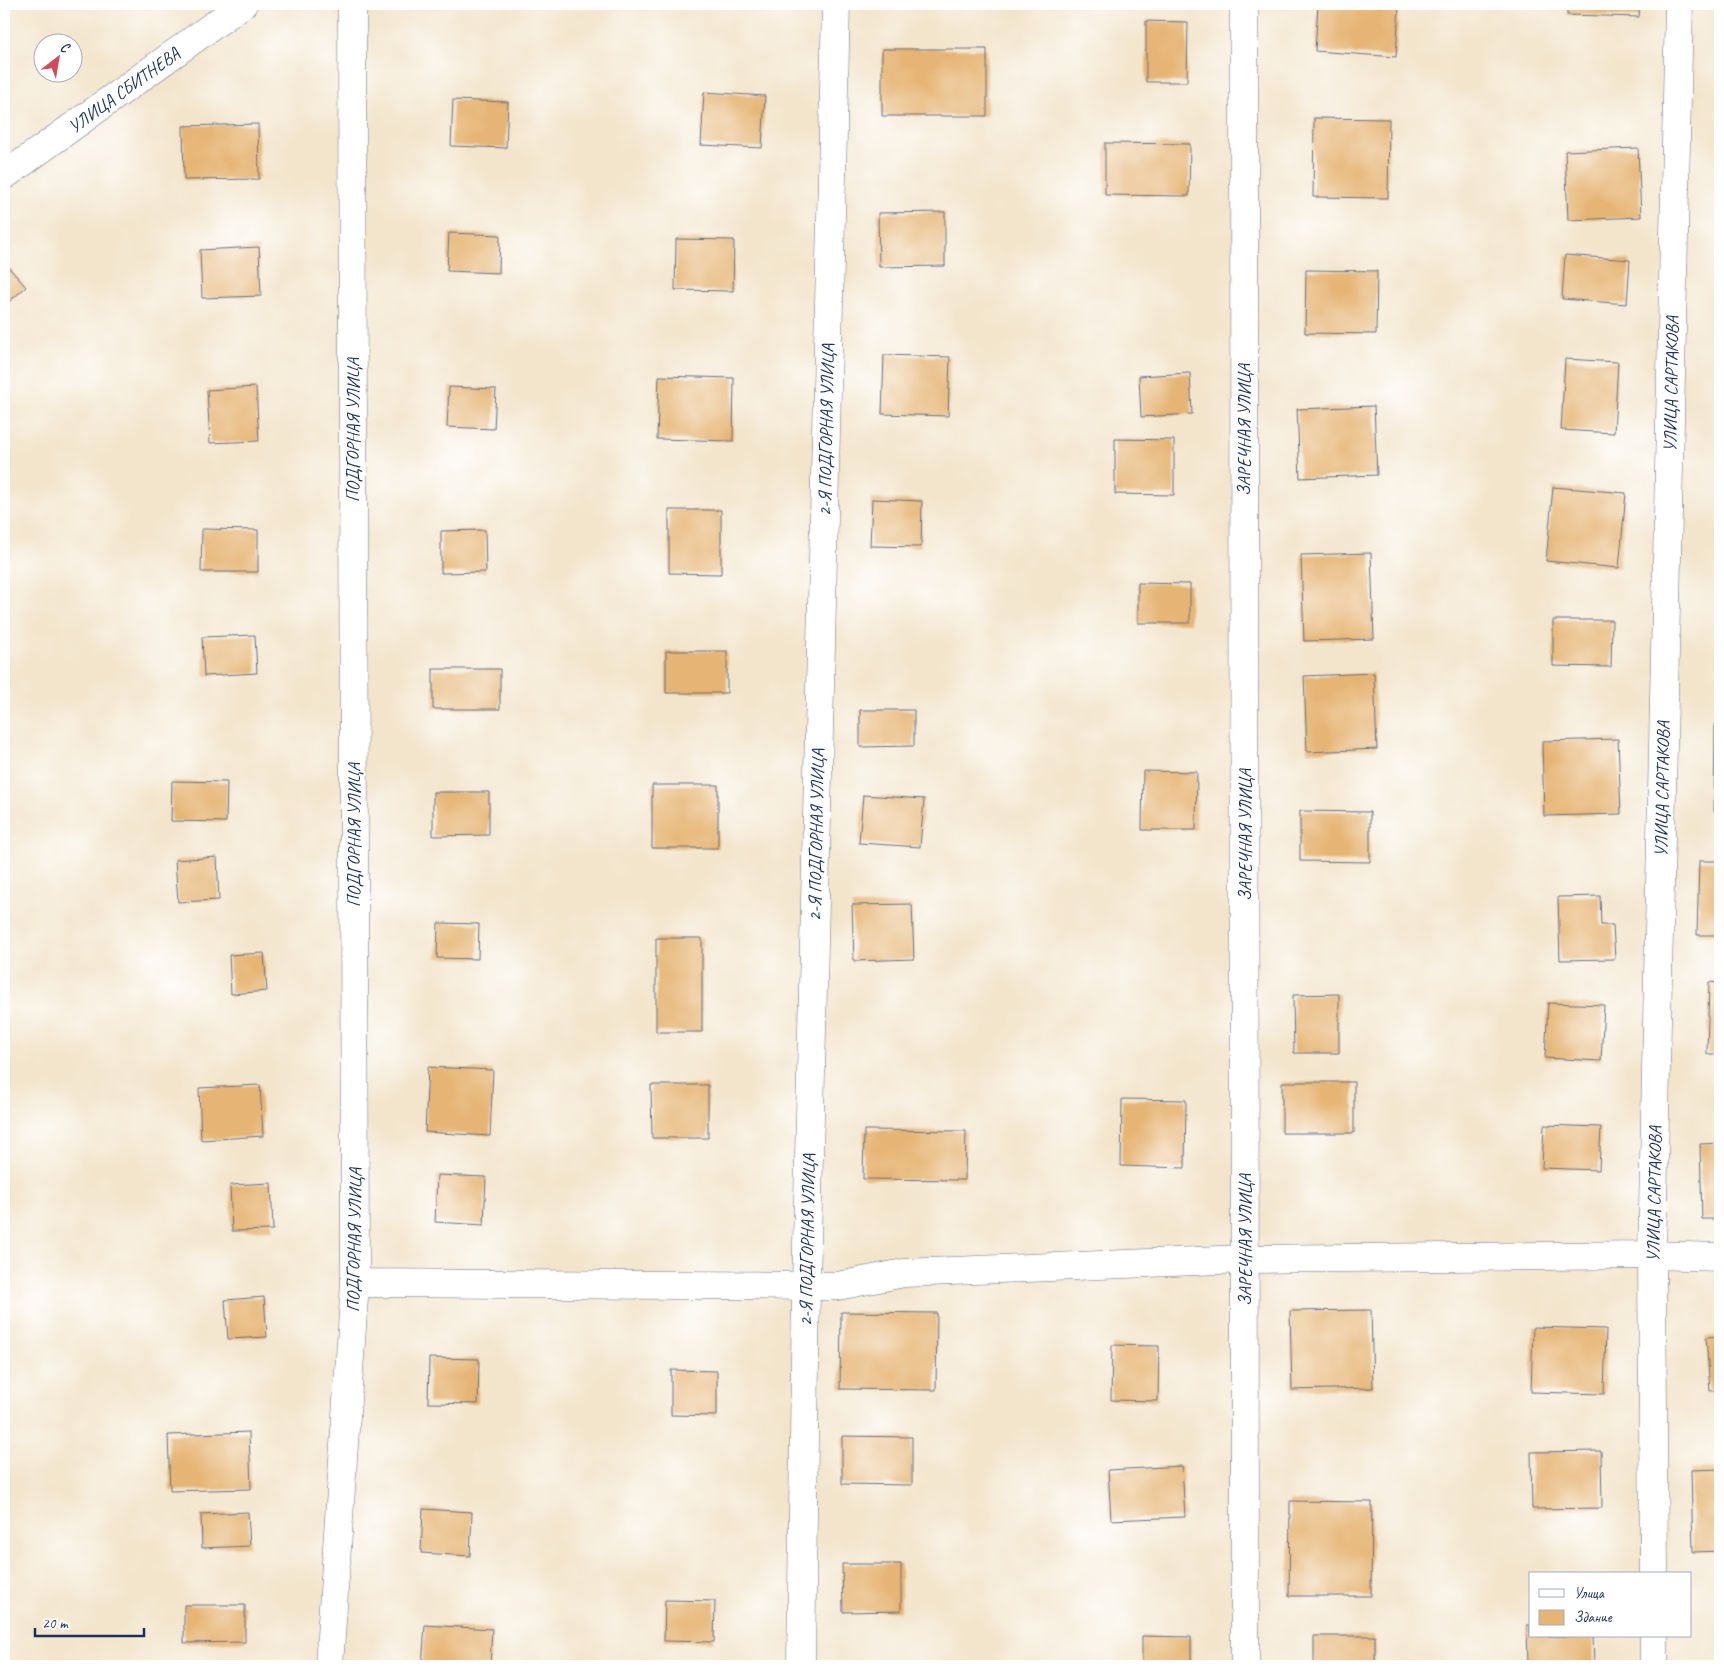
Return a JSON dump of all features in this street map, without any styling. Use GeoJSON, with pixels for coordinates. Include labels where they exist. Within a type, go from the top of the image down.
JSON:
{"type":"FeatureCollection","features":[{"type":"Feature","properties":{"kind":"street","name":"УЛИЦА СБИТНЕВА"},"geometry":{"type":"LineString","coordinates":[[4,176],[244,4]]}},
{"type":"Feature","properties":{"kind":"street","name":"ПОДГОРНАЯ УЛИЦА"},"geometry":{"type":"LineString","coordinates":[[329,1666],[355,1283],[352,4]]}},
{"type":"Feature","properties":{"kind":"street","name":"2-Я ПОДГОРНАЯ УЛИЦА"},"geometry":{"type":"LineString","coordinates":[[800,1666],[806,1286],[836,4]]}},
{"type":"Feature","properties":{"kind":"street","name":"ЗАРЕЧНАЯ УЛИЦА"},"geometry":{"type":"LineString","coordinates":[[1244,4],[1245,1666]]}},
{"type":"Feature","properties":{"kind":"street","name":"УЛИЦА САРТАКОВА"},"geometry":{"type":"LineString","coordinates":[[1654,1572],[1652,1254],[1679,4]]}},
{"type":"Feature","properties":{"kind":"street"},"geometry":{"type":"LineString","coordinates":[[355,1283],[838,1286],[904,1273],[1245,1259],[1652,1254],[1720,1258]]}},
{"type":"Feature","properties":{"kind":"street"},"geometry":{"type":"LineString","coordinates":[[1654,1638],[1654,1666]]}},
{"type":"Feature","properties":{"kind":"building"},"geometry":{"type":"Polygon","coordinates":[[[1318,4],[1399,4],[1396,57],[1315,51],[1318,4]]]}},
{"type":"Feature","properties":{"kind":"building"},"geometry":{"type":"Polygon","coordinates":[[[1567,4],[1640,4],[1639,17],[1567,15],[1567,4]]]}},
{"type":"Feature","properties":{"kind":"building"},"geometry":{"type":"Polygon","coordinates":[[[1146,21],[1188,22],[1187,82],[1146,82],[1146,21]]]}},
{"type":"Feature","properties":{"kind":"building"},"geometry":{"type":"Polygon","coordinates":[[[882,49],[987,49],[987,116],[882,116],[882,49]]]}},
{"type":"Feature","properties":{"kind":"building"},"geometry":{"type":"Polygon","coordinates":[[[704,92],[765,96],[762,148],[701,145],[704,92]]]}},
{"type":"Feature","properties":{"kind":"building"},"geometry":{"type":"Polygon","coordinates":[[[453,100],[508,102],[506,148],[451,146],[453,100]]]}},
{"type":"Feature","properties":{"kind":"building"},"geometry":{"type":"Polygon","coordinates":[[[1314,118],[1389,119],[1388,198],[1313,197],[1314,118]]]}},
{"type":"Feature","properties":{"kind":"building"},"geometry":{"type":"Polygon","coordinates":[[[258,124],[259,179],[184,180],[183,126],[258,124]]]}},
{"type":"Feature","properties":{"kind":"building"},"geometry":{"type":"Polygon","coordinates":[[[1105,143],[1190,144],[1189,196],[1105,195],[1105,143]]]}},
{"type":"Feature","properties":{"kind":"building"},"geometry":{"type":"Polygon","coordinates":[[[1638,148],[1641,217],[1568,220],[1565,151],[1638,148]]]}},
{"type":"Feature","properties":{"kind":"building"},"geometry":{"type":"Polygon","coordinates":[[[945,212],[945,266],[879,267],[878,213],[945,212]]]}},
{"type":"Feature","properties":{"kind":"building"},"geometry":{"type":"Polygon","coordinates":[[[449,233],[500,235],[499,273],[447,271],[449,233]]]}},
{"type":"Feature","properties":{"kind":"building"},"geometry":{"type":"Polygon","coordinates":[[[676,239],[734,240],[733,291],[675,290],[676,239]]]}},
{"type":"Feature","properties":{"kind":"building"},"geometry":{"type":"Polygon","coordinates":[[[259,247],[261,296],[202,298],[200,250],[259,247]]]}},
{"type":"Feature","properties":{"kind":"building"},"geometry":{"type":"Polygon","coordinates":[[[1565,255],[1630,260],[1627,304],[1562,299],[1565,255]]]}},
{"type":"Feature","properties":{"kind":"building"},"geometry":{"type":"Polygon","coordinates":[[[4,262],[26,287],[4,306],[4,262]]]}},
{"type":"Feature","properties":{"kind":"building"},"geometry":{"type":"Polygon","coordinates":[[[1306,270],[1377,271],[1376,334],[1305,333],[1306,270]]]}},
{"type":"Feature","properties":{"kind":"building"},"geometry":{"type":"Polygon","coordinates":[[[884,355],[950,357],[948,416],[882,414],[884,355]]]}},
{"type":"Feature","properties":{"kind":"building"},"geometry":{"type":"Polygon","coordinates":[[[1565,359],[1618,362],[1614,433],[1561,430],[1565,359]]]}},
{"type":"Feature","properties":{"kind":"building"},"geometry":{"type":"Polygon","coordinates":[[[1190,373],[1192,414],[1141,417],[1139,376],[1190,373]]]}},
{"type":"Feature","properties":{"kind":"building"},"geometry":{"type":"Polygon","coordinates":[[[659,376],[734,378],[733,441],[657,439],[659,376]]]}},
{"type":"Feature","properties":{"kind":"building"},"geometry":{"type":"Polygon","coordinates":[[[256,387],[259,441],[210,443],[207,390],[256,387]]]}},
{"type":"Feature","properties":{"kind":"building"},"geometry":{"type":"Polygon","coordinates":[[[449,387],[496,389],[494,429],[447,427],[449,387]]]}},
{"type":"Feature","properties":{"kind":"building"},"geometry":{"type":"Polygon","coordinates":[[[1374,406],[1377,475],[1300,478],[1297,409],[1374,406]]]}},
{"type":"Feature","properties":{"kind":"building"},"geometry":{"type":"Polygon","coordinates":[[[1115,439],[1174,440],[1174,495],[1115,494],[1115,439]]]}},
{"type":"Feature","properties":{"kind":"building"},"geometry":{"type":"Polygon","coordinates":[[[1553,487],[1626,493],[1619,568],[1546,561],[1553,487]]]}},
{"type":"Feature","properties":{"kind":"building"},"geometry":{"type":"Polygon","coordinates":[[[872,499],[922,501],[921,547],[870,546],[872,499]]]}},
{"type":"Feature","properties":{"kind":"building"},"geometry":{"type":"Polygon","coordinates":[[[669,510],[721,510],[721,574],[669,573],[669,510]]]}},
{"type":"Feature","properties":{"kind":"building"},"geometry":{"type":"Polygon","coordinates":[[[202,529],[258,530],[258,572],[201,572],[202,529]]]}},
{"type":"Feature","properties":{"kind":"building"},"geometry":{"type":"Polygon","coordinates":[[[485,530],[486,572],[441,573],[441,531],[485,530]]]}},
{"type":"Feature","properties":{"kind":"building"},"geometry":{"type":"Polygon","coordinates":[[[1371,553],[1374,639],[1304,641],[1301,555],[1371,553]]]}},
{"type":"Feature","properties":{"kind":"building"},"geometry":{"type":"Polygon","coordinates":[[[1138,583],[1190,584],[1190,623],[1138,623],[1138,583]]]}},
{"type":"Feature","properties":{"kind":"building"},"geometry":{"type":"Polygon","coordinates":[[[1553,620],[1612,620],[1611,667],[1553,666],[1553,620]]]}},
{"type":"Feature","properties":{"kind":"building"},"geometry":{"type":"Polygon","coordinates":[[[255,635],[257,673],[204,676],[202,637],[255,635]]]}},
{"type":"Feature","properties":{"kind":"building"},"geometry":{"type":"Polygon","coordinates":[[[1719,636],[1720,667],[1718,667],[1719,636]]]}},
{"type":"Feature","properties":{"kind":"building"},"geometry":{"type":"Polygon","coordinates":[[[666,651],[727,651],[727,693],[666,693],[666,651]]]}},
{"type":"Feature","properties":{"kind":"building"},"geometry":{"type":"Polygon","coordinates":[[[433,669],[500,669],[500,709],[433,709],[433,669]]]}},
{"type":"Feature","properties":{"kind":"building"},"geometry":{"type":"Polygon","coordinates":[[[1374,673],[1377,749],[1307,752],[1304,676],[1374,673]]]}},
{"type":"Feature","properties":{"kind":"building"},"geometry":{"type":"Polygon","coordinates":[[[860,710],[914,710],[914,746],[860,747],[860,710]]]}},
{"type":"Feature","properties":{"kind":"building"},"geometry":{"type":"Polygon","coordinates":[[[1715,724],[1720,724],[1720,812],[1714,812],[1715,724]]]}},
{"type":"Feature","properties":{"kind":"building"},"geometry":{"type":"Polygon","coordinates":[[[1618,739],[1621,814],[1544,816],[1542,741],[1618,739]]]}},
{"type":"Feature","properties":{"kind":"building"},"geometry":{"type":"Polygon","coordinates":[[[1143,771],[1197,772],[1196,830],[1142,830],[1143,771]]]}},
{"type":"Feature","properties":{"kind":"building"},"geometry":{"type":"Polygon","coordinates":[[[172,781],[227,782],[226,822],[171,821],[172,781]]]}},
{"type":"Feature","properties":{"kind":"building"},"geometry":{"type":"Polygon","coordinates":[[[652,785],[718,785],[718,848],[652,848],[652,785]]]}},
{"type":"Feature","properties":{"kind":"building"},"geometry":{"type":"Polygon","coordinates":[[[433,792],[489,792],[489,835],[433,836],[433,792]]]}},
{"type":"Feature","properties":{"kind":"building"},"geometry":{"type":"Polygon","coordinates":[[[863,795],[924,799],[920,847],[859,843],[863,795]]]}},
{"type":"Feature","properties":{"kind":"building"},"geometry":{"type":"Polygon","coordinates":[[[1300,811],[1370,812],[1370,862],[1300,861],[1300,811]]]}},
{"type":"Feature","properties":{"kind":"building"},"geometry":{"type":"Polygon","coordinates":[[[217,857],[219,900],[178,902],[175,860],[217,857]]]}},
{"type":"Feature","properties":{"kind":"building"},"geometry":{"type":"Polygon","coordinates":[[[1699,861],[1720,861],[1720,935],[1697,935],[1699,861]]]}},
{"type":"Feature","properties":{"kind":"building"},"geometry":{"type":"Polygon","coordinates":[[[1600,896],[1601,925],[1613,925],[1615,959],[1560,960],[1558,897],[1600,896]]]}},
{"type":"Feature","properties":{"kind":"building"},"geometry":{"type":"Polygon","coordinates":[[[912,904],[914,959],[854,961],[852,905],[912,904]]]}},
{"type":"Feature","properties":{"kind":"building"},"geometry":{"type":"Polygon","coordinates":[[[438,923],[479,924],[478,959],[437,958],[438,923]]]}},
{"type":"Feature","properties":{"kind":"building"},"geometry":{"type":"Polygon","coordinates":[[[656,938],[702,938],[702,1032],[656,1032],[656,938]]]}},
{"type":"Feature","properties":{"kind":"building"},"geometry":{"type":"Polygon","coordinates":[[[264,953],[267,991],[231,994],[229,955],[264,953]]]}},
{"type":"Feature","properties":{"kind":"building"},"geometry":{"type":"Polygon","coordinates":[[[1709,982],[1720,983],[1720,1054],[1707,1054],[1709,982]]]}},
{"type":"Feature","properties":{"kind":"building"},"geometry":{"type":"Polygon","coordinates":[[[1339,994],[1339,1053],[1294,1053],[1293,995],[1339,994]]]}},
{"type":"Feature","properties":{"kind":"building"},"geometry":{"type":"Polygon","coordinates":[[[1548,1003],[1604,1005],[1601,1061],[1545,1058],[1548,1003]]]}},
{"type":"Feature","properties":{"kind":"building"},"geometry":{"type":"Polygon","coordinates":[[[428,1067],[493,1070],[490,1136],[425,1132],[428,1067]]]}},
{"type":"Feature","properties":{"kind":"building"},"geometry":{"type":"Polygon","coordinates":[[[1282,1082],[1354,1082],[1354,1133],[1282,1133],[1282,1082]]]}},
{"type":"Feature","properties":{"kind":"building"},"geometry":{"type":"Polygon","coordinates":[[[260,1085],[263,1136],[201,1140],[199,1088],[260,1085]]]}},
{"type":"Feature","properties":{"kind":"building"},"geometry":{"type":"Polygon","coordinates":[[[651,1085],[708,1085],[708,1138],[652,1138],[651,1085]]]}},
{"type":"Feature","properties":{"kind":"building"},"geometry":{"type":"Polygon","coordinates":[[[1122,1099],[1186,1100],[1185,1168],[1121,1166],[1122,1099]]]}},
{"type":"Feature","properties":{"kind":"building"},"geometry":{"type":"Polygon","coordinates":[[[1544,1125],[1601,1127],[1599,1170],[1542,1168],[1544,1125]]]}},
{"type":"Feature","properties":{"kind":"building"},"geometry":{"type":"Polygon","coordinates":[[[864,1130],[966,1131],[965,1180],[863,1179],[864,1130]]]}},
{"type":"Feature","properties":{"kind":"building"},"geometry":{"type":"Polygon","coordinates":[[[1720,1143],[1720,1219],[1702,1219],[1700,1144],[1720,1143]]]}},
{"type":"Feature","properties":{"kind":"building"},"geometry":{"type":"Polygon","coordinates":[[[437,1175],[486,1177],[484,1225],[435,1222],[437,1175]]]}},
{"type":"Feature","properties":{"kind":"building"},"geometry":{"type":"Polygon","coordinates":[[[271,1183],[273,1230],[232,1231],[230,1185],[271,1183]]]}},
{"type":"Feature","properties":{"kind":"building"},"geometry":{"type":"Polygon","coordinates":[[[264,1297],[267,1337],[228,1339],[225,1300],[264,1297]]]}},
{"type":"Feature","properties":{"kind":"building"},"geometry":{"type":"Polygon","coordinates":[[[1371,1310],[1373,1388],[1292,1390],[1290,1311],[1371,1310]]]}},
{"type":"Feature","properties":{"kind":"building"},"geometry":{"type":"Polygon","coordinates":[[[841,1312],[937,1313],[936,1390],[840,1389],[841,1312]]]}},
{"type":"Feature","properties":{"kind":"building"},"geometry":{"type":"Polygon","coordinates":[[[1533,1327],[1606,1329],[1604,1394],[1531,1392],[1533,1327]]]}},
{"type":"Feature","properties":{"kind":"building"},"geometry":{"type":"Polygon","coordinates":[[[1720,1336],[1720,1390],[1710,1391],[1706,1337],[1720,1336]]]}},
{"type":"Feature","properties":{"kind":"building"},"geometry":{"type":"Polygon","coordinates":[[[1112,1345],[1159,1346],[1158,1401],[1111,1400],[1112,1345]]]}},
{"type":"Feature","properties":{"kind":"building"},"geometry":{"type":"Polygon","coordinates":[[[429,1358],[479,1359],[478,1404],[428,1403],[429,1358]]]}},
{"type":"Feature","properties":{"kind":"building"},"geometry":{"type":"Polygon","coordinates":[[[671,1370],[717,1371],[717,1416],[671,1415],[671,1370]]]}},
{"type":"Feature","properties":{"kind":"building"},"geometry":{"type":"Polygon","coordinates":[[[249,1432],[251,1489],[170,1491],[168,1435],[249,1432]]]}},
{"type":"Feature","properties":{"kind":"building"},"geometry":{"type":"Polygon","coordinates":[[[842,1436],[912,1437],[912,1485],[842,1484],[842,1436]]]}},
{"type":"Feature","properties":{"kind":"building"},"geometry":{"type":"Polygon","coordinates":[[[1601,1451],[1602,1508],[1532,1509],[1531,1452],[1601,1451]]]}},
{"type":"Feature","properties":{"kind":"building"},"geometry":{"type":"Polygon","coordinates":[[[1182,1466],[1185,1517],[1111,1520],[1108,1470],[1182,1466]]]}},
{"type":"Feature","properties":{"kind":"building"},"geometry":{"type":"Polygon","coordinates":[[[1720,1469],[1720,1551],[1693,1552],[1691,1470],[1720,1469]]]}},
{"type":"Feature","properties":{"kind":"building"},"geometry":{"type":"Polygon","coordinates":[[[1290,1501],[1372,1502],[1371,1596],[1289,1596],[1290,1501]]]}},
{"type":"Feature","properties":{"kind":"building"},"geometry":{"type":"Polygon","coordinates":[[[423,1509],[472,1512],[470,1556],[421,1553],[423,1509]]]}},
{"type":"Feature","properties":{"kind":"building"},"geometry":{"type":"Polygon","coordinates":[[[248,1512],[250,1546],[202,1548],[201,1514],[248,1512]]]}},
{"type":"Feature","properties":{"kind":"building"},"geometry":{"type":"Polygon","coordinates":[[[842,1564],[901,1564],[901,1611],[843,1612],[842,1564]]]}},
{"type":"Feature","properties":{"kind":"building"},"geometry":{"type":"Polygon","coordinates":[[[665,1600],[715,1601],[714,1642],[664,1641],[665,1600]]]}},
{"type":"Feature","properties":{"kind":"building"},"geometry":{"type":"Polygon","coordinates":[[[184,1605],[245,1605],[245,1642],[184,1643],[184,1605]]]}},
{"type":"Feature","properties":{"kind":"building"},"geometry":{"type":"Polygon","coordinates":[[[425,1625],[492,1629],[490,1666],[422,1666],[425,1625]]]}},
{"type":"Feature","properties":{"kind":"building"},"geometry":{"type":"Polygon","coordinates":[[[1527,1625],[1529,1625],[1529,1638],[1593,1638],[1594,1666],[1528,1666],[1527,1625]]]}},
{"type":"Feature","properties":{"kind":"building"},"geometry":{"type":"Polygon","coordinates":[[[1142,1636],[1191,1637],[1191,1666],[1142,1666],[1142,1636]]]}},
{"type":"Feature","properties":{"kind":"building"},"geometry":{"type":"Polygon","coordinates":[[[1314,1636],[1375,1636],[1375,1666],[1314,1666],[1314,1636]]]}}]}
